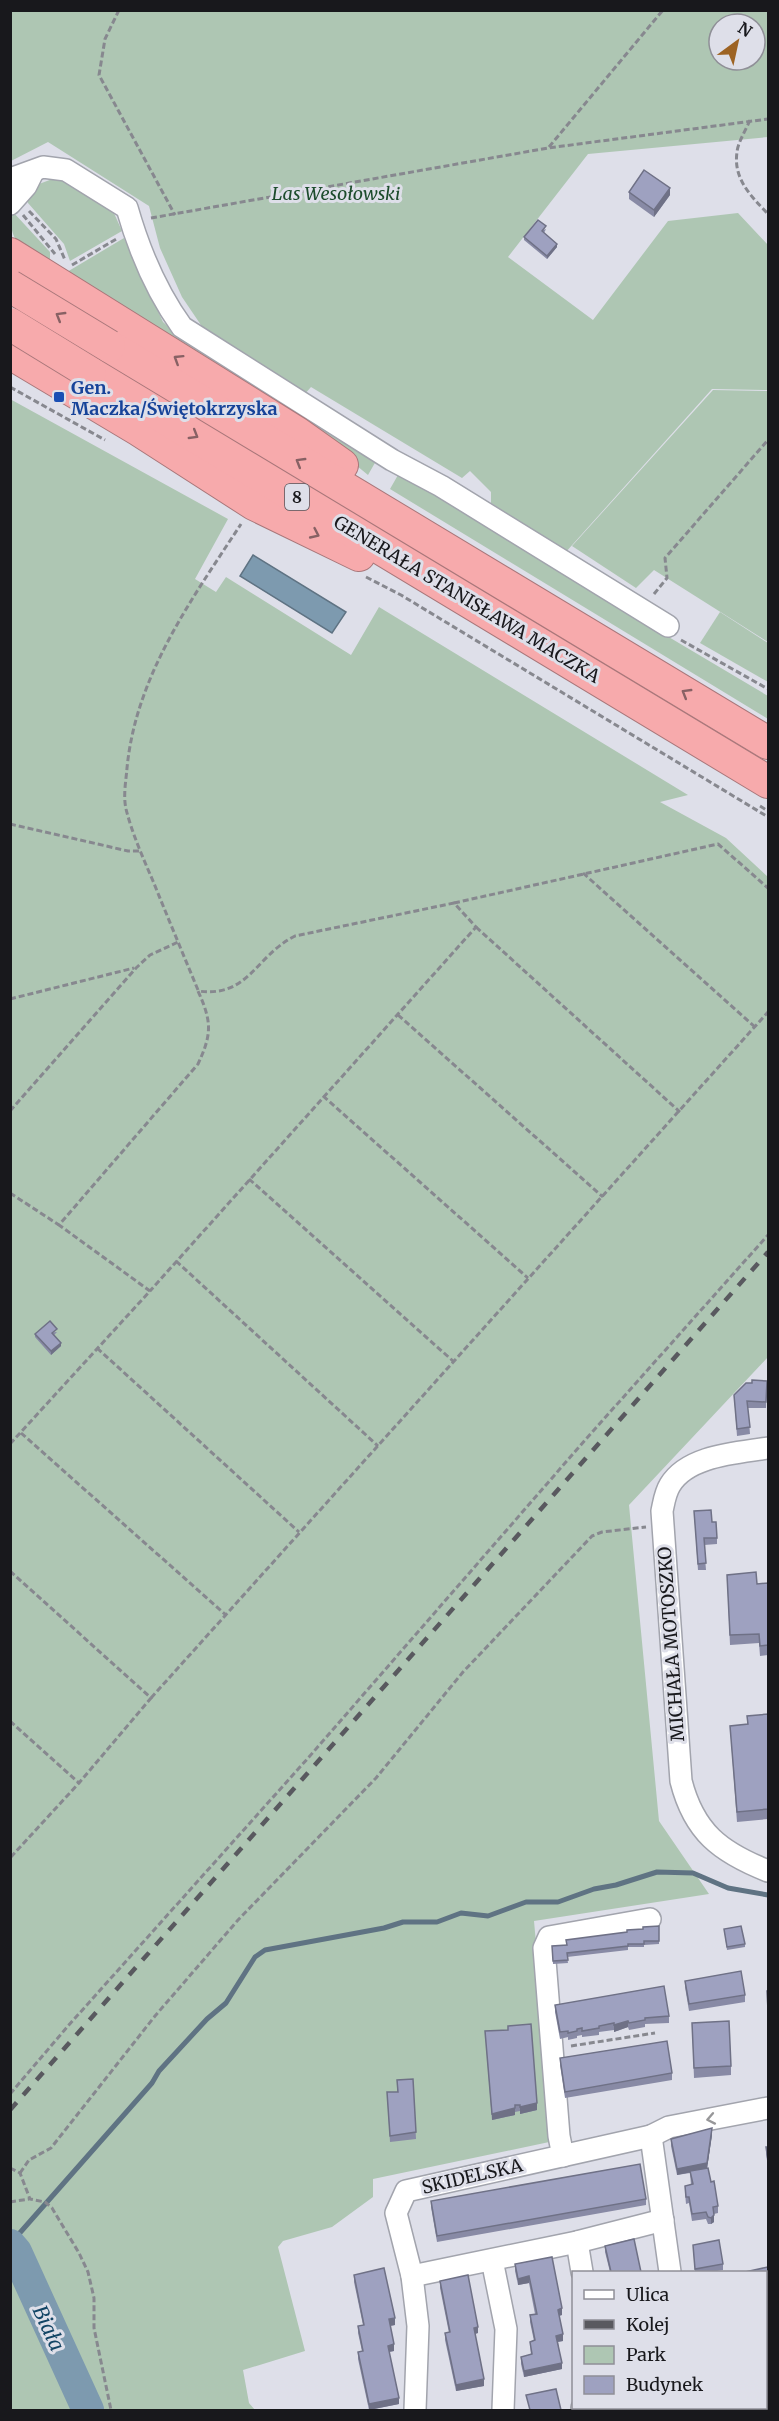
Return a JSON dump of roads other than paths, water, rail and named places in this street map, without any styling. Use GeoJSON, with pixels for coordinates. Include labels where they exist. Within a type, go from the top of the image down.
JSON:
{"type":"FeatureCollection","features":[{"type":"Feature","properties":{"kind":"highway"},"geometry":{"type":"LineString","coordinates":[[10,254],[297,433],[494,579]]}},
{"type":"Feature","properties":{"kind":"highway","name":"GENERAŁA STANISŁAWA MACZKA"},"geometry":{"type":"LineString","coordinates":[[10,286],[768,743]]}},
{"type":"Feature","properties":{"kind":"highway","name":"GENERAŁA STANISŁAWA MACZKA"},"geometry":{"type":"LineString","coordinates":[[10,324],[708,745],[763,793]]}},
{"type":"Feature","properties":{"kind":"highway"},"geometry":{"type":"LineString","coordinates":[[10,353],[139,430],[254,504],[505,621]]}},
{"type":"Feature","properties":{"kind":"highway","name":"8"},"geometry":{"type":"LineString","coordinates":[[737,723],[768,738]]}},
{"type":"Feature","properties":{"kind":"street"},"geometry":{"type":"LineString","coordinates":[[10,179],[44,167],[66,170],[127,208],[141,251],[171,313],[182,327],[392,460],[441,486],[668,626]]}},
{"type":"Feature","properties":{"kind":"street"},"geometry":{"type":"LineString","coordinates":[[10,204],[26,186],[33,172]]}},
{"type":"Feature","properties":{"kind":"street","name":"MICHAŁA MOTOSZKO"},"geometry":{"type":"LineString","coordinates":[[768,1448],[709,1460],[682,1472],[670,1484],[662,1511],[681,1781],[687,1804],[693,1818],[723,1848],[740,1859],[768,1871]]}},
{"type":"Feature","properties":{"kind":"street"},"geometry":{"type":"LineString","coordinates":[[563,2156],[559,2136],[544,1948],[549,1937],[650,1919]]}},
{"type":"Feature","properties":{"kind":"street","name":"SKIDELSKA"},"geometry":{"type":"LineString","coordinates":[[415,2410],[418,2326],[412,2276],[396,2213],[406,2191],[651,2136],[669,2127],[768,2108]]}},
{"type":"Feature","properties":{"kind":"street"},"geometry":{"type":"LineString","coordinates":[[651,2136],[670,2271]]}},
{"type":"Feature","properties":{"kind":"street"},"geometry":{"type":"LineString","coordinates":[[412,2276],[577,2242],[663,2220]]}},
{"type":"Feature","properties":{"kind":"street"},"geometry":{"type":"LineString","coordinates":[[577,2242],[582,2271]]}},
{"type":"Feature","properties":{"kind":"street"},"geometry":{"type":"LineString","coordinates":[[492,2259],[506,2329],[503,2410]]}},
{"type":"Feature","properties":{"kind":"water"},"geometry":{"type":"Polygon","coordinates":[[[253,555],[346,612],[332,633],[240,576],[253,555]]]}},
{"type":"Feature","properties":{"kind":"waterway"},"geometry":{"type":"LineString","coordinates":[[10,2244],[152,2083],[159,2071],[207,2019],[226,2003],[255,1957],[265,1950],[384,1928],[403,1922],[437,1922],[461,1913],[488,1916],[526,1902],[558,1902],[594,1889],[616,1885],[657,1872],[693,1873],[728,1888],[768,1895]]}},
{"type":"Feature","properties":{"kind":"waterway","name":"Biała"},"geometry":{"type":"LineString","coordinates":[[10,2245],[16,2252],[88,2410]]}},
{"type":"Feature","properties":{"kind":"railway"},"geometry":{"type":"LineString","coordinates":[[10,2110],[768,1252]]}},
{"type":"Feature","properties":{"kind":"place","name":"Gen. Maczka/Świętokrzyska"},"geometry":{"type":"Point","coordinates":[59,397]}},
{"type":"Feature","properties":{"kind":"park label","name":"Las Wesołowski"},"geometry":{"type":"Point","coordinates":[336,193]}}]}
